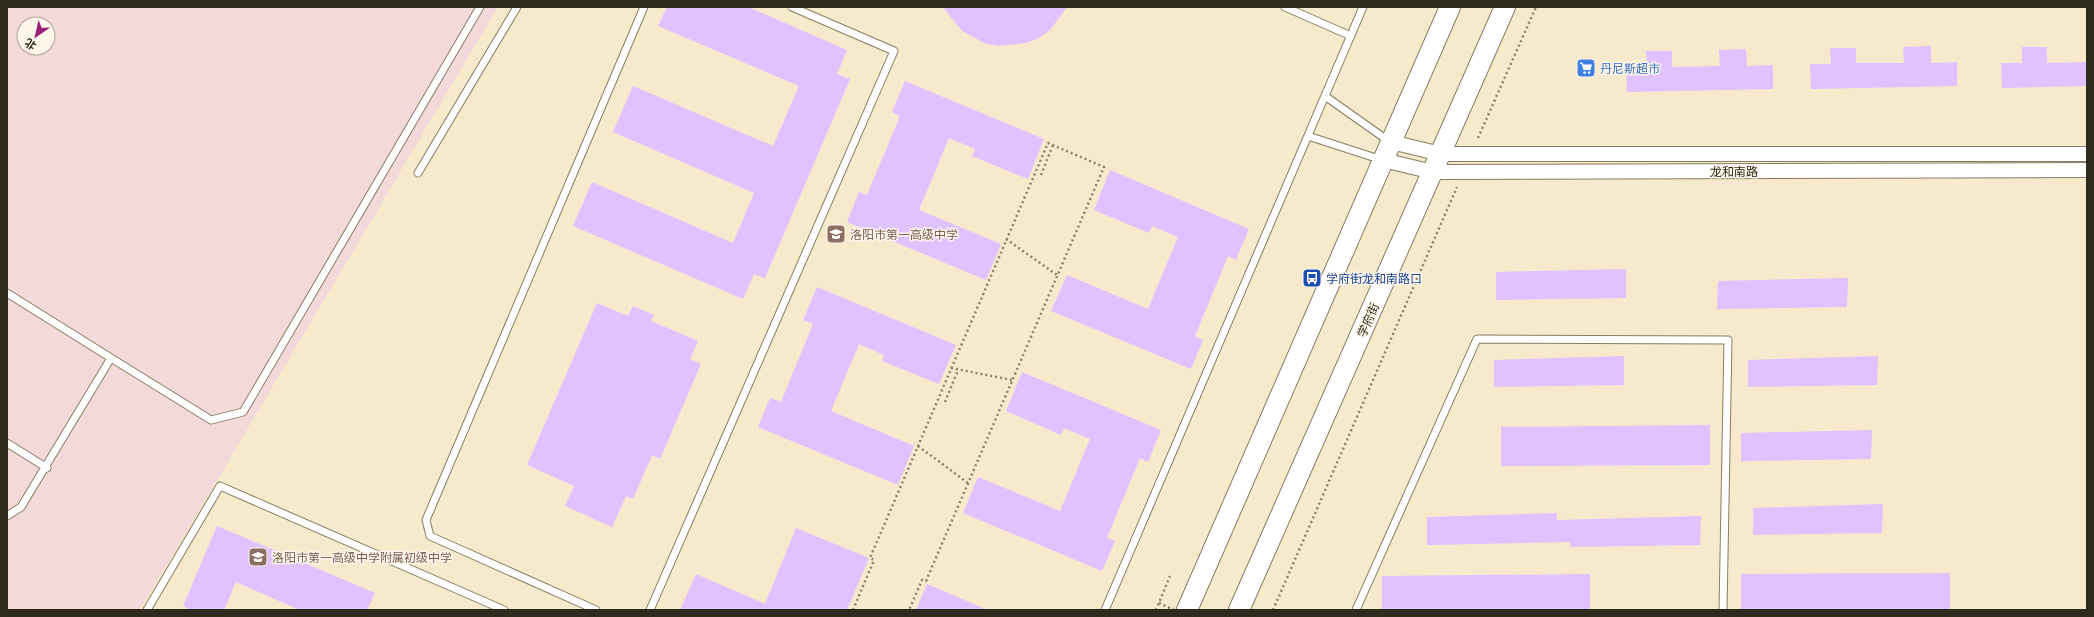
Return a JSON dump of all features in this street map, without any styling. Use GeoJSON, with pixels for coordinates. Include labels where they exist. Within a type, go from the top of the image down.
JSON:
{"type":"FeatureCollection","features":[{"type":"Feature","properties":{"kind":"main road"},"geometry":{"type":"LineString","coordinates":[[1187,610],[1450,7]]}},
{"type":"Feature","properties":{"kind":"main road","name":"学府街"},"geometry":{"type":"LineString","coordinates":[[1239,610],[1505,7]]}},
{"type":"Feature","properties":{"kind":"street","name":"龙和南路"},"geometry":{"type":"LineString","coordinates":[[1391,142],[1437,163],[1464,172],[2087,170]]}},
{"type":"Feature","properties":{"kind":"street","name":"龙和南路"},"geometry":{"type":"LineString","coordinates":[[1383,160],[1437,163],[1471,154],[2087,154]]}},
{"type":"Feature","properties":{"kind":"lane"},"geometry":{"type":"LineString","coordinates":[[7,293],[211,420],[243,412],[480,7]]}},
{"type":"Feature","properties":{"kind":"lane"},"geometry":{"type":"LineString","coordinates":[[418,173],[517,7]]}},
{"type":"Feature","properties":{"kind":"lane"},"geometry":{"type":"LineString","coordinates":[[596,610],[430,536],[426,520],[644,7]]}},
{"type":"Feature","properties":{"kind":"lane"},"geometry":{"type":"LineString","coordinates":[[650,610],[894,51],[792,7]]}},
{"type":"Feature","properties":{"kind":"lane"},"geometry":{"type":"LineString","coordinates":[[1285,7],[1351,36]]}},
{"type":"Feature","properties":{"kind":"lane"},"geometry":{"type":"LineString","coordinates":[[1105,610],[1363,7]]}},
{"type":"Feature","properties":{"kind":"lane"},"geometry":{"type":"LineString","coordinates":[[1325,96],[1391,142]]}},
{"type":"Feature","properties":{"kind":"lane"},"geometry":{"type":"LineString","coordinates":[[1308,136],[1383,160]]}},
{"type":"Feature","properties":{"kind":"lane"},"geometry":{"type":"LineString","coordinates":[[1356,610],[1477,340],[1728,340],[1723,610]]}},
{"type":"Feature","properties":{"kind":"lane"},"geometry":{"type":"LineString","coordinates":[[7,516],[21,507],[47,468],[112,358]]}},
{"type":"Feature","properties":{"kind":"lane"},"geometry":{"type":"LineString","coordinates":[[7,443],[47,468]]}},
{"type":"Feature","properties":{"kind":"lane"},"geometry":{"type":"LineString","coordinates":[[147,610],[220,486],[504,610]]}},
{"type":"Feature","properties":{"kind":"path"},"geometry":{"type":"LineString","coordinates":[[1471,154],[1536,7]]}},
{"type":"Feature","properties":{"kind":"path"},"geometry":{"type":"LineString","coordinates":[[853,610],[874,560],[870,558],[1048,143],[1104,167],[926,581],[922,580],[909,610]]}},
{"type":"Feature","properties":{"kind":"path"},"geometry":{"type":"LineString","coordinates":[[1041,175],[1053,146]]}},
{"type":"Feature","properties":{"kind":"path"},"geometry":{"type":"LineString","coordinates":[[1273,610],[1464,172]]}},
{"type":"Feature","properties":{"kind":"path"},"geometry":{"type":"LineString","coordinates":[[1006,239],[1057,276]]}},
{"type":"Feature","properties":{"kind":"path"},"geometry":{"type":"LineString","coordinates":[[951,368],[1012,380]]}},
{"type":"Feature","properties":{"kind":"path"},"geometry":{"type":"LineString","coordinates":[[945,402],[958,370]]}},
{"type":"Feature","properties":{"kind":"path"},"geometry":{"type":"LineString","coordinates":[[918,446],[968,482]]}},
{"type":"Feature","properties":{"kind":"path"},"geometry":{"type":"LineString","coordinates":[[1156,610],[1170,576]]}},
{"type":"Feature","properties":{"kind":"path"},"geometry":{"type":"LineString","coordinates":[[1158,603],[1174,610]]}},
{"type":"Feature","properties":{"kind":"shaded area"},"geometry":{"type":"Polygon","coordinates":[[[7,7],[498,7],[140,610],[7,610],[7,7]]]}},
{"type":"Feature","properties":{"kind":"building"},"geometry":{"type":"Polygon","coordinates":[[[667,7],[748,7],[847,50],[837,74],[850,79],[765,278],[754,274],[743,299],[573,226],[592,182],[733,243],[754,193],[613,132],[633,86],[773,146],[799,86],[658,26],[667,7]]]}},
{"type":"Feature","properties":{"kind":"building"},"geometry":{"type":"Polygon","coordinates":[[[943,7],[1067,7],[1050,30],[1039,38],[1026,43],[999,46],[986,44],[962,31],[943,7]]]}},
{"type":"Feature","properties":{"kind":"building"},"geometry":{"type":"Polygon","coordinates":[[[1931,46],[1931,63],[1957,62],[1957,86],[1811,89],[1810,64],[1831,64],[1830,48],[1856,48],[1856,63],[1904,63],[1903,47],[1931,46]]]}},
{"type":"Feature","properties":{"kind":"building"},"geometry":{"type":"Polygon","coordinates":[[[2022,47],[2047,47],[2047,63],[2087,62],[2087,86],[2002,88],[2001,63],[2022,63],[2022,47]]]}},
{"type":"Feature","properties":{"kind":"building"},"geometry":{"type":"Polygon","coordinates":[[[1746,49],[1747,66],[1773,65],[1773,89],[1627,92],[1626,67],[1647,67],[1646,51],[1672,51],[1672,67],[1720,66],[1719,50],[1746,49]]]}},
{"type":"Feature","properties":{"kind":"building"},"geometry":{"type":"Polygon","coordinates":[[[905,81],[1044,139],[1028,179],[972,156],[975,149],[949,138],[919,210],[1001,244],[986,280],[847,222],[859,192],[867,195],[900,116],[892,112],[905,81]]]}},
{"type":"Feature","properties":{"kind":"building"},"geometry":{"type":"Polygon","coordinates":[[[1110,170],[1249,229],[1236,260],[1228,256],[1195,336],[1203,340],[1191,369],[1051,311],[1067,275],[1148,309],[1178,237],[1152,226],[1149,233],[1094,210],[1110,170]]]}},
{"type":"Feature","properties":{"kind":"building"},"geometry":{"type":"Polygon","coordinates":[[[1626,269],[1626,298],[1496,300],[1496,272],[1626,269]]]}},
{"type":"Feature","properties":{"kind":"building"},"geometry":{"type":"Polygon","coordinates":[[[1848,278],[1847,307],[1717,309],[1718,281],[1848,278]]]}},
{"type":"Feature","properties":{"kind":"building"},"geometry":{"type":"Polygon","coordinates":[[[817,287],[956,345],[939,384],[882,361],[884,355],[859,344],[831,411],[914,446],[898,485],[758,427],[770,398],[781,402],[813,324],[803,320],[817,287]]]}},
{"type":"Feature","properties":{"kind":"building"},"geometry":{"type":"Polygon","coordinates":[[[597,303],[628,316],[633,306],[654,315],[651,321],[698,341],[690,359],[701,364],[660,459],[652,455],[633,499],[626,496],[612,527],[565,506],[574,486],[527,465],[597,303]]]}},
{"type":"Feature","properties":{"kind":"building"},"geometry":{"type":"Polygon","coordinates":[[[1624,356],[1624,385],[1494,387],[1494,360],[1624,356]]]}},
{"type":"Feature","properties":{"kind":"building"},"geometry":{"type":"Polygon","coordinates":[[[1878,356],[1877,385],[1748,387],[1748,360],[1878,356]]]}},
{"type":"Feature","properties":{"kind":"building"},"geometry":{"type":"Polygon","coordinates":[[[1022,372],[1161,430],[1148,462],[1140,458],[1107,538],[1115,541],[1102,571],[963,513],[978,477],[1060,511],[1090,439],[1064,428],[1061,435],[1006,411],[1022,372]]]}},
{"type":"Feature","properties":{"kind":"building"},"geometry":{"type":"Polygon","coordinates":[[[1710,425],[1710,465],[1501,466],[1501,427],[1710,425]]]}},
{"type":"Feature","properties":{"kind":"building"},"geometry":{"type":"Polygon","coordinates":[[[1872,430],[1871,459],[1741,461],[1741,433],[1872,430]]]}},
{"type":"Feature","properties":{"kind":"building"},"geometry":{"type":"Polygon","coordinates":[[[1883,504],[1882,533],[1753,535],[1753,508],[1883,504]]]}},
{"type":"Feature","properties":{"kind":"building"},"geometry":{"type":"Polygon","coordinates":[[[1557,513],[1557,520],[1701,516],[1700,545],[1570,547],[1570,542],[1427,545],[1427,517],[1557,513]]]}},
{"type":"Feature","properties":{"kind":"building"},"geometry":{"type":"Polygon","coordinates":[[[217,526],[375,593],[367,610],[300,610],[236,582],[224,610],[192,610],[183,606],[217,526]]]}},
{"type":"Feature","properties":{"kind":"building"},"geometry":{"type":"Polygon","coordinates":[[[796,528],[869,558],[847,610],[680,610],[696,574],[765,604],[796,528]]]}},
{"type":"Feature","properties":{"kind":"building"},"geometry":{"type":"Polygon","coordinates":[[[1950,573],[1950,610],[1741,610],[1741,574],[1950,573]]]}},
{"type":"Feature","properties":{"kind":"building"},"geometry":{"type":"Polygon","coordinates":[[[1590,574],[1590,610],[1382,610],[1382,576],[1590,574]]]}},
{"type":"Feature","properties":{"kind":"building"},"geometry":{"type":"Polygon","coordinates":[[[927,584],[988,610],[916,610],[927,584]]]}},
{"type":"Feature","properties":{"kind":"place","name":"丹尼斯超市"},"geometry":{"type":"Point","coordinates":[1586,68]}},
{"type":"Feature","properties":{"kind":"place","name":"洛阳市第一高级中学"},"geometry":{"type":"Point","coordinates":[836,234]}},
{"type":"Feature","properties":{"kind":"place","name":"学府街龙和南路口"},"geometry":{"type":"Point","coordinates":[1312,278]}},
{"type":"Feature","properties":{"kind":"place","name":"洛阳市第一高级中学附属初级中学"},"geometry":{"type":"Point","coordinates":[258,557]}}]}
